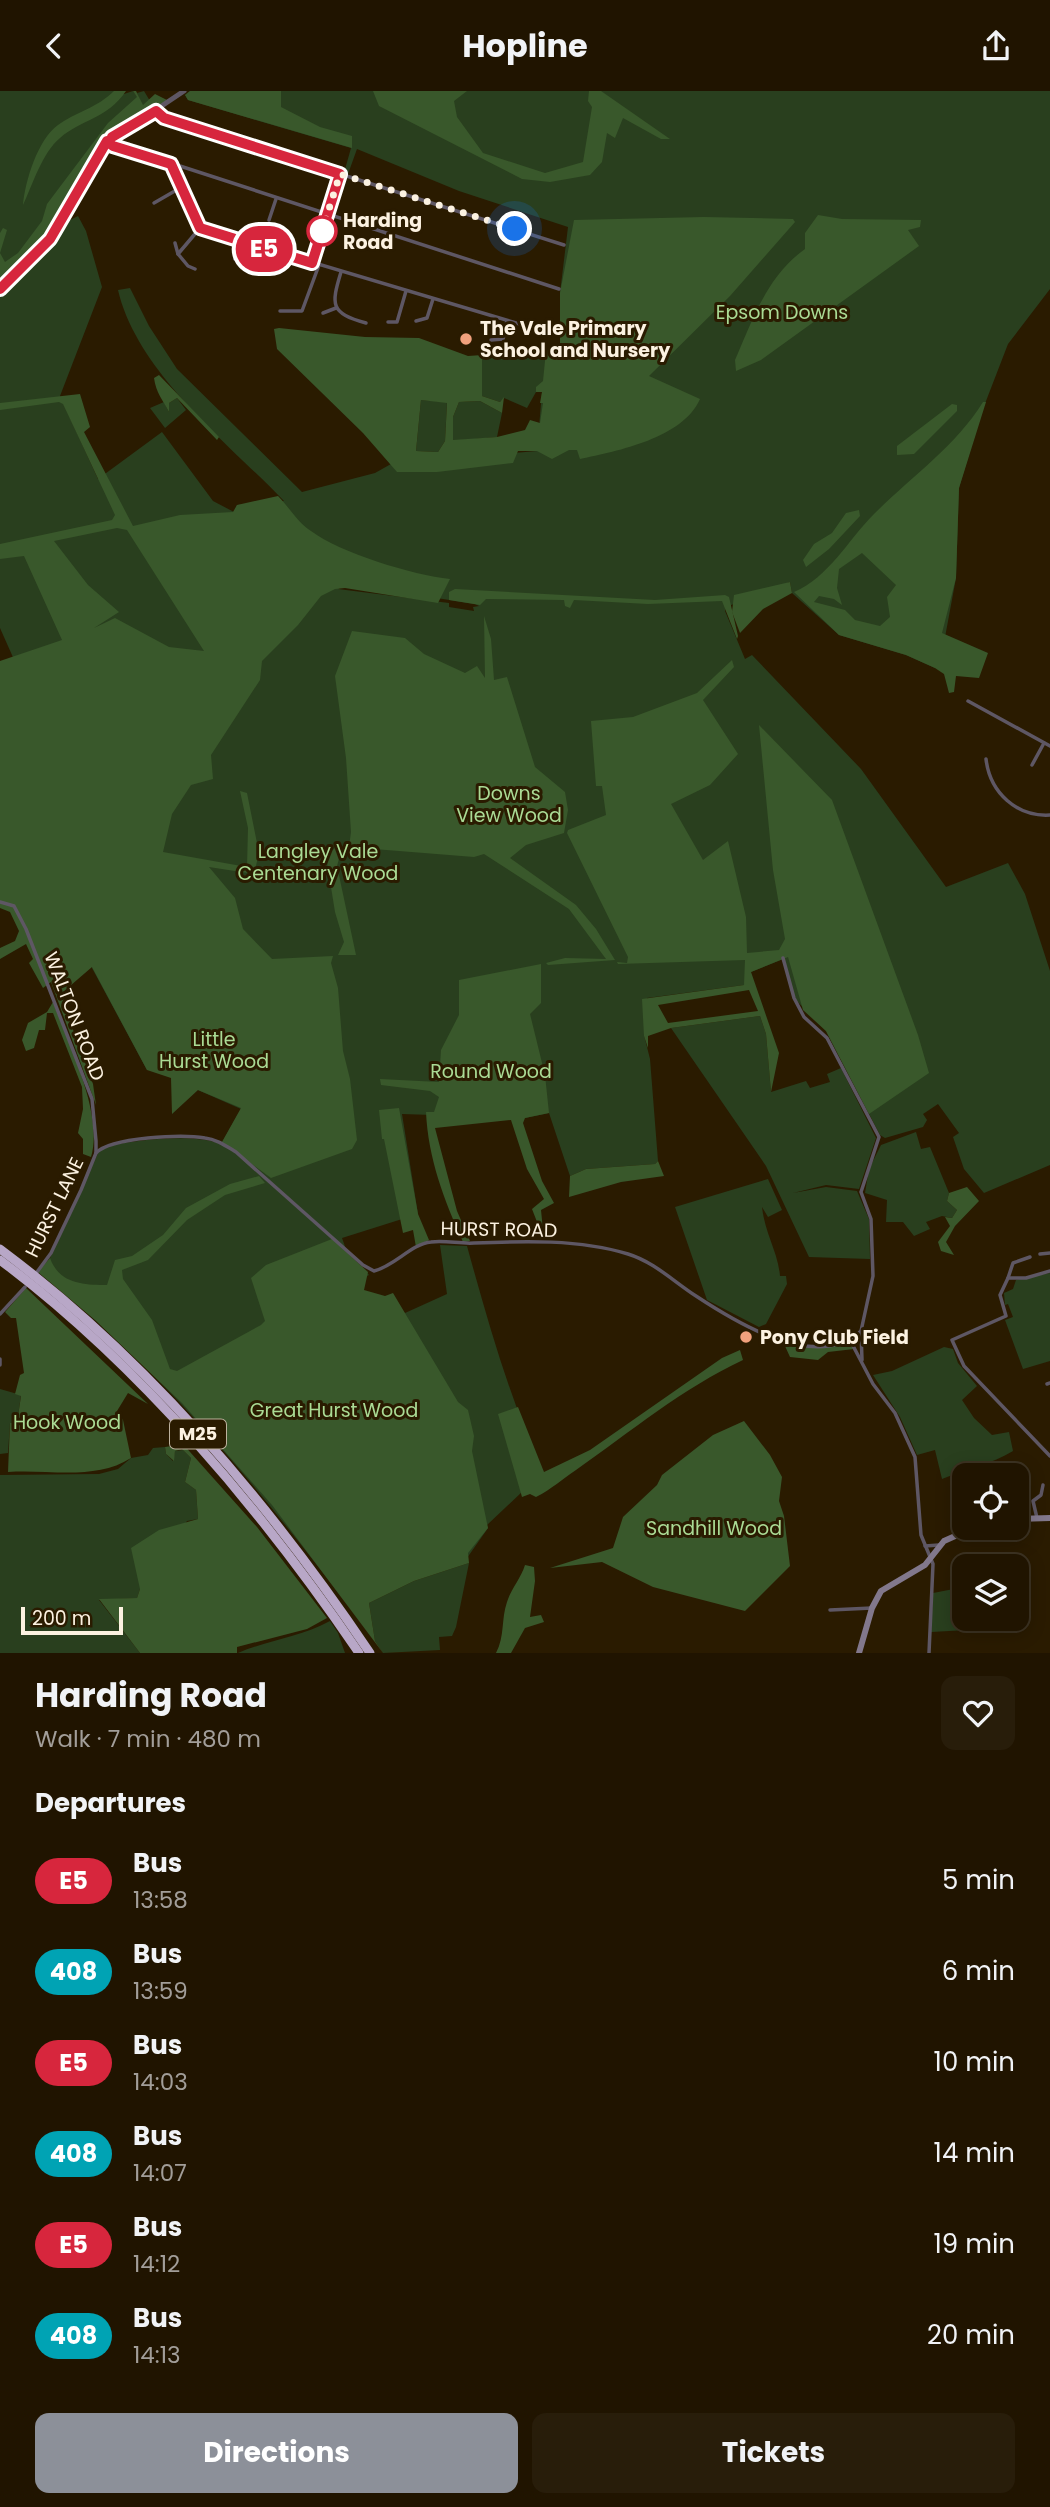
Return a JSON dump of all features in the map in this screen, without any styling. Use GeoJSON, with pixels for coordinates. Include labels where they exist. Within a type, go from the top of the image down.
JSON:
{"type":"FeatureCollection","features":[{"type":"Feature","properties":{"kind":"highway","name":"M25"},"geometry":{"type":"LineString","coordinates":[[0,1249],[72,1308],[187,1421],[290,1543],[370,1653]]}},
{"type":"Feature","properties":{"kind":"highway","name":"M25"},"geometry":{"type":"LineString","coordinates":[[0,1260],[66,1315],[173,1420],[283,1548],[359,1653]]}},
{"type":"Feature","properties":{"kind":"main road"},"geometry":{"type":"LineString","coordinates":[[1029,1518],[1050,1518]]}},
{"type":"Feature","properties":{"kind":"main road"},"geometry":{"type":"LineString","coordinates":[[859,1653],[872,1608],[881,1591],[908,1577],[930,1560],[939,1545],[952,1538]]}},
{"type":"Feature","properties":{"kind":"street"},"geometry":{"type":"LineString","coordinates":[[0,289],[50,239],[107,141],[184,91]]}},
{"type":"Feature","properties":{"kind":"street"},"geometry":{"type":"LineString","coordinates":[[156,111],[164,118],[564,245]]}},
{"type":"Feature","properties":{"kind":"street"},"geometry":{"type":"LineString","coordinates":[[107,141],[113,146],[559,289]]}},
{"type":"Feature","properties":{"kind":"street"},"geometry":{"type":"LineString","coordinates":[[171,164],[200,228],[553,334]]}},
{"type":"Feature","properties":{"kind":"street"},"geometry":{"type":"LineString","coordinates":[[312,263],[340,174]]}},
{"type":"Feature","properties":{"kind":"street"},"geometry":{"type":"LineString","coordinates":[[154,203],[180,188]]}},
{"type":"Feature","properties":{"kind":"street"},"geometry":{"type":"LineString","coordinates":[[269,220],[276,198]]}},
{"type":"Feature","properties":{"kind":"street"},"geometry":{"type":"LineString","coordinates":[[178,254],[200,228]]}},
{"type":"Feature","properties":{"kind":"street"},"geometry":{"type":"LineString","coordinates":[[176,243],[178,254],[188,266],[195,269]]}},
{"type":"Feature","properties":{"kind":"street"},"geometry":{"type":"LineString","coordinates":[[244,262],[249,244]]}},
{"type":"Feature","properties":{"kind":"street"},"geometry":{"type":"LineString","coordinates":[[272,271],[277,253]]}},
{"type":"Feature","properties":{"kind":"street"},"geometry":{"type":"LineString","coordinates":[[235,260],[254,265]]}},
{"type":"Feature","properties":{"kind":"street"},"geometry":{"type":"LineString","coordinates":[[280,311],[302,311],[319,265]]}},
{"type":"Feature","properties":{"kind":"street"},"geometry":{"type":"LineString","coordinates":[[341,272],[334,298],[336,308],[343,316],[366,323]]}},
{"type":"Feature","properties":{"kind":"street"},"geometry":{"type":"LineString","coordinates":[[388,323],[397,321],[406,291]]}},
{"type":"Feature","properties":{"kind":"street"},"geometry":{"type":"LineString","coordinates":[[418,320],[429,320],[433,299]]}},
{"type":"Feature","properties":{"kind":"street"},"geometry":{"type":"LineString","coordinates":[[323,313],[336,308]]}},
{"type":"Feature","properties":{"kind":"street"},"geometry":{"type":"LineString","coordinates":[[491,340],[503,339],[507,321]]}},
{"type":"Feature","properties":{"kind":"street"},"geometry":{"type":"LineString","coordinates":[[968,701],[1050,746]]}},
{"type":"Feature","properties":{"kind":"street"},"geometry":{"type":"LineString","coordinates":[[1032,765],[1044,743]]}},
{"type":"Feature","properties":{"kind":"street"},"geometry":{"type":"LineString","coordinates":[[986,759],[999,791],[1015,809],[1034,816],[1050,815]]}},
{"type":"Feature","properties":{"kind":"street","name":"WALTON ROAD"},"geometry":{"type":"LineString","coordinates":[[0,902],[14,907],[49,982],[92,1099],[96,1153]]}},
{"type":"Feature","properties":{"kind":"street"},"geometry":{"type":"LineString","coordinates":[[783,958],[794,998],[804,1017],[827,1038],[879,1137],[862,1192],[871,1219],[873,1276],[861,1331],[862,1360]]}},
{"type":"Feature","properties":{"kind":"street","name":"HURST ROAD"},"geometry":{"type":"LineString","coordinates":[[105,1146],[176,1138],[206,1138],[219,1142],[236,1152],[363,1265],[374,1271],[429,1242],[510,1240],[610,1250],[648,1262],[696,1296],[777,1341],[823,1346],[851,1342]]}},
{"type":"Feature","properties":{"kind":"street"},"geometry":{"type":"LineString","coordinates":[[96,1141],[105,1146],[96,1153]]}},
{"type":"Feature","properties":{"kind":"street","name":"HURST LANE"},"geometry":{"type":"LineString","coordinates":[[37,1272],[51,1254],[96,1153]]}},
{"type":"Feature","properties":{"kind":"street"},"geometry":{"type":"LineString","coordinates":[[1040,1254],[1050,1253]]}},
{"type":"Feature","properties":{"kind":"street"},"geometry":{"type":"LineString","coordinates":[[1030,1257],[1013,1263],[1000,1295],[1006,1317],[952,1340],[964,1366],[1050,1456]]}},
{"type":"Feature","properties":{"kind":"street"},"geometry":{"type":"LineString","coordinates":[[1008,1278],[1026,1278],[1050,1272]]}},
{"type":"Feature","properties":{"kind":"street"},"geometry":{"type":"LineString","coordinates":[[0,1314],[25,1287]]}},
{"type":"Feature","properties":{"kind":"street"},"geometry":{"type":"LineString","coordinates":[[851,1342],[861,1331]]}},
{"type":"Feature","properties":{"kind":"street"},"geometry":{"type":"LineString","coordinates":[[851,1342],[860,1339]]}},
{"type":"Feature","properties":{"kind":"street"},"geometry":{"type":"LineString","coordinates":[[851,1342],[873,1384],[895,1413],[912,1448],[925,1546],[933,1564],[929,1653]]}},
{"type":"Feature","properties":{"kind":"street"},"geometry":{"type":"LineString","coordinates":[[0,1359],[0,1365]]}},
{"type":"Feature","properties":{"kind":"street"},"geometry":{"type":"LineString","coordinates":[[1037,1518],[1033,1501],[1041,1495],[1043,1486]]}},
{"type":"Feature","properties":{"kind":"street"},"geometry":{"type":"LineString","coordinates":[[925,1546],[939,1545]]}},
{"type":"Feature","properties":{"kind":"street"},"geometry":{"type":"LineString","coordinates":[[830,1610],[872,1608]]}},
{"type":"Feature","properties":{"kind":"green space"},"geometry":{"type":"Polygon","coordinates":[[[0,91],[117,91],[124,94],[133,91],[140,100],[137,93],[144,91],[150,101],[145,105],[152,112],[114,132],[100,145],[82,184],[0,286],[0,91]]]}},
{"type":"Feature","properties":{"kind":"green space"},"geometry":{"type":"Polygon","coordinates":[[[114,91],[126,91],[110,108],[68,132],[54,144],[43,160],[23,205],[26,184],[34,161],[51,131],[101,102],[114,91]]]}},
{"type":"Feature","properties":{"kind":"green space"},"geometry":{"type":"Polygon","coordinates":[[[133,91],[136,91],[143,105],[155,94],[167,100],[114,132],[100,145],[73,200],[55,227],[0,286],[0,253],[5,262],[18,253],[42,221],[47,204],[108,123],[137,97],[133,91]]]}},
{"type":"Feature","properties":{"kind":"green space","name":"Langley Vale Centenary Wood"},"geometry":{"type":"Polygon","coordinates":[[[190,91],[1050,91],[1050,289],[1008,344],[981,414],[959,488],[956,578],[943,648],[935,668],[906,655],[839,635],[792,593],[790,582],[726,607],[725,611],[745,659],[752,655],[861,769],[946,887],[1008,863],[1025,894],[1050,971],[1050,1165],[984,1193],[964,1169],[953,1137],[959,1133],[938,1104],[923,1114],[927,1120],[923,1127],[885,1138],[880,1135],[826,1031],[794,998],[783,959],[751,972],[744,985],[647,998],[644,1035],[650,1059],[658,1161],[655,1164],[586,1169],[570,1176],[549,1113],[525,1118],[402,1114],[418,1214],[342,1238],[347,1252],[369,1275],[351,1283],[352,1288],[405,1313],[447,1294],[440,1245],[467,1246],[510,1389],[543,1472],[487,1525],[488,1528],[467,1558],[346,1603],[240,1470],[164,1386],[82,1308],[38,1272],[50,1258],[98,1153],[104,1147],[179,1138],[221,1144],[241,1109],[191,1087],[161,1061],[147,1070],[92,968],[16,664],[0,628],[0,296],[40,260],[68,221],[78,216],[86,231],[102,287],[60,396],[98,479],[162,432],[213,501],[234,512],[237,505],[284,501],[187,405],[164,378],[128,320],[118,290],[130,288],[149,326],[177,369],[302,492],[375,473],[391,464],[537,451],[542,392],[536,387],[527,408],[504,398],[500,402],[482,396],[482,355],[560,349],[560,293],[568,227],[459,191],[357,149],[348,174],[344,173],[351,148],[188,100],[185,95],[190,91]],[[347,584],[338,589],[449,603],[449,607],[474,611],[473,607],[479,606],[347,584]]]}},
{"type":"Feature","properties":{"kind":"green space"},"geometry":{"type":"Polygon","coordinates":[[[190,91],[281,91],[281,107],[320,127],[352,136],[352,148],[188,100],[185,95],[190,91]]]}},
{"type":"Feature","properties":{"kind":"green space"},"geometry":{"type":"Polygon","coordinates":[[[373,91],[467,91],[454,101],[457,117],[483,153],[545,173],[583,162],[592,107],[588,101],[589,91],[601,91],[670,139],[661,139],[623,118],[615,138],[607,133],[602,162],[590,175],[550,182],[522,179],[379,106],[373,91]]]}},
{"type":"Feature","properties":{"kind":"green space","name":"Epsom Downs"},"geometry":{"type":"Polygon","coordinates":[[[818,215],[842,219],[921,220],[920,227],[908,230],[919,246],[761,360],[736,371],[735,360],[762,299],[781,272],[805,249],[805,233],[818,215]]]}},
{"type":"Feature","properties":{"kind":"green space"},"geometry":{"type":"Polygon","coordinates":[[[704,217],[793,219],[795,222],[730,296],[649,376],[700,399],[692,412],[679,424],[648,441],[580,459],[577,450],[569,450],[552,459],[537,451],[518,451],[513,463],[437,472],[397,472],[363,433],[277,349],[274,329],[279,328],[365,337],[419,338],[468,356],[482,355],[482,396],[500,402],[504,397],[502,413],[480,401],[459,402],[453,417],[453,440],[497,437],[525,430],[530,420],[540,423],[542,392],[536,392],[536,387],[543,381],[546,351],[560,349],[560,293],[574,220],[704,217]],[[421,400],[416,451],[438,452],[445,441],[447,403],[421,400]]]}},
{"type":"Feature","properties":{"kind":"green space"},"geometry":{"type":"Polygon","coordinates":[[[3,228],[7,230],[0,253],[0,233],[3,228]]]}},
{"type":"Feature","properties":{"kind":"green space"},"geometry":{"type":"Polygon","coordinates":[[[159,375],[219,437],[217,440],[177,398],[169,403],[169,412],[155,383],[154,378],[159,375]]]}},
{"type":"Feature","properties":{"kind":"green space","name":"Little Hurst Wood"},"geometry":{"type":"Polygon","coordinates":[[[80,394],[90,427],[84,432],[133,526],[180,515],[233,512],[237,505],[278,496],[306,527],[340,547],[397,568],[450,579],[438,603],[345,588],[335,589],[321,596],[298,625],[262,661],[260,680],[211,755],[213,779],[191,785],[172,814],[163,852],[247,867],[248,828],[240,791],[247,793],[259,853],[254,874],[209,867],[235,898],[243,929],[272,959],[333,956],[331,963],[338,988],[343,1051],[350,1079],[357,1140],[352,1149],[271,1178],[222,1142],[241,1108],[198,1090],[172,1114],[171,1078],[147,1070],[92,967],[63,992],[68,1016],[93,1084],[96,1105],[51,982],[43,988],[29,963],[33,959],[26,944],[0,959],[0,948],[15,941],[19,931],[10,912],[0,908],[0,661],[62,640],[24,556],[0,559],[0,544],[112,520],[115,515],[63,404],[59,402],[0,410],[0,403],[80,394]],[[117,528],[54,541],[88,585],[119,612],[94,628],[115,618],[169,647],[204,651],[127,530],[117,528]]]}},
{"type":"Feature","properties":{"kind":"green space"},"geometry":{"type":"Polygon","coordinates":[[[177,398],[186,410],[165,428],[150,408],[164,402],[169,412],[169,403],[177,398]]]}},
{"type":"Feature","properties":{"kind":"green space"},"geometry":{"type":"Polygon","coordinates":[[[421,400],[447,402],[445,441],[438,452],[416,451],[421,400]]]}},
{"type":"Feature","properties":{"kind":"green space"},"geometry":{"type":"Polygon","coordinates":[[[480,401],[502,413],[497,437],[453,441],[453,417],[459,402],[480,401]]]}},
{"type":"Feature","properties":{"kind":"green space"},"geometry":{"type":"Polygon","coordinates":[[[983,402],[986,402],[959,488],[956,578],[942,633],[988,653],[979,678],[956,676],[954,692],[949,693],[944,674],[935,668],[906,655],[839,635],[794,592],[828,568],[874,514],[946,447],[983,402]],[[862,553],[839,569],[837,588],[842,605],[834,599],[819,596],[814,602],[845,610],[855,620],[880,626],[890,617],[887,597],[896,585],[862,553]]]}},
{"type":"Feature","properties":{"kind":"green space"},"geometry":{"type":"Polygon","coordinates":[[[952,404],[957,405],[957,411],[914,454],[897,455],[897,446],[952,404]]]}},
{"type":"Feature","properties":{"kind":"green space"},"geometry":{"type":"Polygon","coordinates":[[[859,510],[860,516],[829,549],[806,567],[803,560],[814,544],[832,533],[846,513],[859,510]]]}},
{"type":"Feature","properties":{"kind":"green space"},"geometry":{"type":"Polygon","coordinates":[[[790,582],[792,593],[763,609],[740,633],[732,612],[734,595],[790,582]]]}},
{"type":"Feature","properties":{"kind":"green space"},"geometry":{"type":"Polygon","coordinates":[[[455,589],[655,600],[725,595],[729,597],[738,636],[737,639],[722,601],[648,604],[574,600],[570,608],[565,606],[564,600],[486,599],[480,605],[449,600],[449,592],[455,589]]]}},
{"type":"Feature","properties":{"kind":"green space","name":"Downs View Wood"},"geometry":{"type":"Polygon","coordinates":[[[484,616],[491,639],[494,680],[507,677],[535,767],[565,792],[568,810],[564,833],[526,845],[510,858],[576,905],[596,929],[615,960],[548,965],[546,963],[565,958],[606,959],[569,909],[484,854],[474,857],[349,847],[351,832],[346,758],[335,676],[352,631],[405,638],[424,654],[465,673],[477,666],[485,678],[484,616]]]}},
{"type":"Feature","properties":{"kind":"green space"},"geometry":{"type":"Polygon","coordinates":[[[732,660],[734,667],[703,700],[738,754],[710,785],[671,804],[703,860],[728,841],[746,917],[747,953],[779,950],[785,939],[773,870],[759,725],[832,800],[918,1035],[929,1073],[869,1114],[826,1031],[803,1010],[788,957],[751,972],[779,1053],[771,1092],[766,1034],[760,1016],[671,1028],[648,1036],[648,1048],[644,1036],[642,999],[744,985],[745,960],[618,964],[617,962],[627,963],[628,957],[567,833],[568,830],[606,815],[602,786],[596,786],[591,721],[633,717],[697,693],[732,660]],[[749,990],[658,1005],[668,1023],[758,1011],[749,990]]]}},
{"type":"Feature","properties":{"kind":"green space"},"geometry":{"type":"Polygon","coordinates":[[[349,847],[340,855],[337,866],[356,955],[338,955],[344,942],[335,912],[326,856],[335,848],[349,847]]]}},
{"type":"Feature","properties":{"kind":"green space","name":"Round Wood"},"geometry":{"type":"Polygon","coordinates":[[[541,964],[541,1003],[530,1014],[545,1075],[549,1113],[525,1118],[523,1123],[542,1181],[554,1203],[541,1210],[544,1240],[532,1209],[544,1199],[527,1169],[511,1120],[435,1128],[457,1211],[470,1241],[463,1242],[443,1195],[427,1129],[426,1112],[434,1112],[439,1097],[430,1091],[381,1085],[380,1079],[439,1082],[441,1050],[459,1015],[459,980],[541,964]]]}},
{"type":"Feature","properties":{"kind":"green space"},"geometry":{"type":"Polygon","coordinates":[[[53,1002],[89,1100],[94,1140],[91,1157],[83,1154],[83,1139],[78,1133],[83,1109],[82,1087],[53,1013],[47,1013],[45,1030],[39,1030],[34,1048],[26,1051],[22,1040],[28,1023],[47,1012],[53,1002]]]}},
{"type":"Feature","properties":{"kind":"green space"},"geometry":{"type":"Polygon","coordinates":[[[760,1016],[766,1034],[771,1092],[806,1081],[810,1088],[830,1082],[827,1074],[841,1068],[876,1138],[859,1189],[826,1185],[793,1193],[826,1187],[857,1191],[869,1219],[870,1259],[809,1257],[766,1166],[671,1028],[760,1016]]]}},
{"type":"Feature","properties":{"kind":"green space"},"geometry":{"type":"Polygon","coordinates":[[[399,1108],[418,1214],[429,1240],[416,1247],[413,1230],[403,1233],[382,1139],[379,1110],[399,1108]]]}},
{"type":"Feature","properties":{"kind":"green space"},"geometry":{"type":"Polygon","coordinates":[[[916,1132],[921,1149],[930,1147],[949,1193],[947,1201],[957,1210],[952,1218],[942,1216],[926,1222],[930,1229],[914,1236],[903,1222],[886,1222],[887,1200],[865,1193],[869,1169],[881,1145],[916,1132]]]}},
{"type":"Feature","properties":{"kind":"green space"},"geometry":{"type":"Polygon","coordinates":[[[658,1161],[664,1176],[621,1182],[569,1197],[570,1176],[586,1169],[655,1164],[658,1161]]]}},
{"type":"Feature","properties":{"kind":"green space","name":"Great Hurst Wood"},"geometry":{"type":"Polygon","coordinates":[[[259,1176],[265,1183],[225,1195],[187,1220],[148,1260],[122,1270],[123,1279],[152,1320],[170,1369],[177,1371],[265,1321],[251,1278],[266,1265],[332,1239],[368,1272],[364,1290],[385,1296],[393,1293],[458,1402],[468,1410],[474,1436],[472,1451],[488,1528],[468,1553],[469,1563],[414,1581],[369,1603],[375,1641],[383,1653],[272,1505],[182,1403],[95,1320],[38,1272],[50,1258],[54,1267],[66,1278],[81,1283],[107,1285],[115,1260],[132,1256],[163,1235],[186,1208],[230,1184],[259,1176]]]}},
{"type":"Feature","properties":{"kind":"green space"},"geometry":{"type":"Polygon","coordinates":[[[768,1179],[782,1210],[768,1217],[762,1207],[780,1276],[786,1276],[787,1284],[766,1324],[759,1327],[707,1300],[675,1207],[768,1179]]]}},
{"type":"Feature","properties":{"kind":"green space"},"geometry":{"type":"Polygon","coordinates":[[[967,1187],[979,1201],[955,1226],[946,1242],[954,1255],[941,1251],[938,1242],[950,1226],[945,1217],[952,1218],[957,1210],[947,1201],[949,1193],[967,1187]]]}},
{"type":"Feature","properties":{"kind":"green space"},"geometry":{"type":"Polygon","coordinates":[[[1050,1273],[1050,1361],[1023,1369],[1005,1320],[1013,1317],[1008,1304],[1005,1305],[1004,1293],[1013,1289],[1016,1280],[1050,1273]]]}},
{"type":"Feature","properties":{"kind":"green space","name":"Hook Wood"},"geometry":{"type":"Polygon","coordinates":[[[26,1288],[148,1404],[128,1393],[117,1411],[123,1420],[131,1458],[117,1465],[87,1472],[8,1472],[10,1423],[17,1423],[21,1396],[15,1394],[20,1375],[24,1373],[16,1318],[11,1318],[5,1312],[26,1288]]]}},
{"type":"Feature","properties":{"kind":"green space"},"geometry":{"type":"Polygon","coordinates":[[[849,1341],[854,1349],[828,1352],[818,1360],[790,1357],[785,1346],[818,1348],[849,1341]]]}},
{"type":"Feature","properties":{"kind":"green space"},"geometry":{"type":"Polygon","coordinates":[[[944,1347],[953,1349],[958,1363],[977,1386],[962,1400],[974,1418],[992,1435],[1009,1432],[1013,1451],[988,1463],[952,1463],[952,1476],[942,1479],[935,1450],[917,1455],[900,1417],[873,1375],[892,1371],[944,1347]]]}},
{"type":"Feature","properties":{"kind":"green space"},"geometry":{"type":"Polygon","coordinates":[[[740,1350],[743,1360],[678,1397],[547,1491],[536,1497],[530,1494],[522,1497],[498,1414],[518,1407],[544,1472],[590,1450],[722,1358],[740,1350]]]}},
{"type":"Feature","properties":{"kind":"green space"},"geometry":{"type":"Polygon","coordinates":[[[0,1389],[21,1395],[17,1423],[10,1423],[8,1453],[0,1454],[0,1389]]]}},
{"type":"Feature","properties":{"kind":"green space","name":"Sandhill Wood"},"geometry":{"type":"Polygon","coordinates":[[[744,1421],[770,1455],[782,1477],[779,1501],[784,1516],[790,1566],[745,1611],[653,1587],[602,1562],[550,1568],[613,1548],[623,1517],[657,1485],[662,1475],[713,1435],[744,1421]]]}},
{"type":"Feature","properties":{"kind":"green space"},"geometry":{"type":"Polygon","coordinates":[[[174,1434],[257,1527],[327,1618],[307,1629],[237,1647],[237,1653],[140,1653],[99,1599],[137,1598],[140,1589],[131,1548],[159,1530],[198,1519],[196,1490],[185,1482],[191,1458],[182,1449],[175,1451],[174,1461],[166,1454],[165,1447],[172,1446],[174,1434]]]}},
{"type":"Feature","properties":{"kind":"green space"},"geometry":{"type":"Polygon","coordinates":[[[165,1447],[166,1454],[173,1461],[175,1451],[183,1450],[191,1458],[185,1482],[196,1490],[198,1519],[187,1521],[140,1589],[137,1598],[99,1600],[140,1653],[0,1653],[0,1475],[99,1474],[118,1469],[131,1458],[148,1455],[153,1448],[165,1447]]]}},
{"type":"Feature","properties":{"kind":"green space"},"geometry":{"type":"Polygon","coordinates":[[[469,1563],[456,1627],[452,1636],[439,1637],[440,1650],[383,1653],[375,1641],[369,1603],[414,1581],[469,1563]]]}},
{"type":"Feature","properties":{"kind":"green space"},"geometry":{"type":"Polygon","coordinates":[[[525,1565],[534,1567],[535,1581],[530,1617],[541,1615],[544,1622],[525,1628],[511,1653],[496,1653],[501,1640],[507,1602],[525,1565]]]}},
{"type":"Feature","properties":{"kind":"green space"},"geometry":{"type":"Polygon","coordinates":[[[952,1589],[952,1631],[931,1632],[933,1593],[952,1589]]]}},
{"type":"Feature","properties":{"kind":"green space"},"geometry":{"type":"Polygon","coordinates":[[[330,1621],[338,1633],[345,1653],[238,1653],[308,1631],[330,1621]]]}},
{"type":"Feature","properties":{"kind":"bus line","name":"E5"},"geometry":{"type":"LineString","coordinates":[[0,289],[32,260],[50,239],[77,197],[94,159],[107,141],[113,146],[171,164],[200,228],[312,263],[340,174],[160,117],[156,111],[112,137]]}},
{"type":"Feature","properties":{"kind":"place","name":"Harding Road"},"geometry":{"type":"Point","coordinates":[322,231]}},
{"type":"Feature","properties":{"kind":"place","name":"The Vale Primary School and Nursery"},"geometry":{"type":"Point","coordinates":[466,339]}},
{"type":"Feature","properties":{"kind":"place","name":"Pony Club Field"},"geometry":{"type":"Point","coordinates":[746,1337]}},
{"type":"Feature","properties":{"kind":"route"},"geometry":{"type":"LineString","coordinates":[[322,231],[340,174],[515,229]]}}]}
